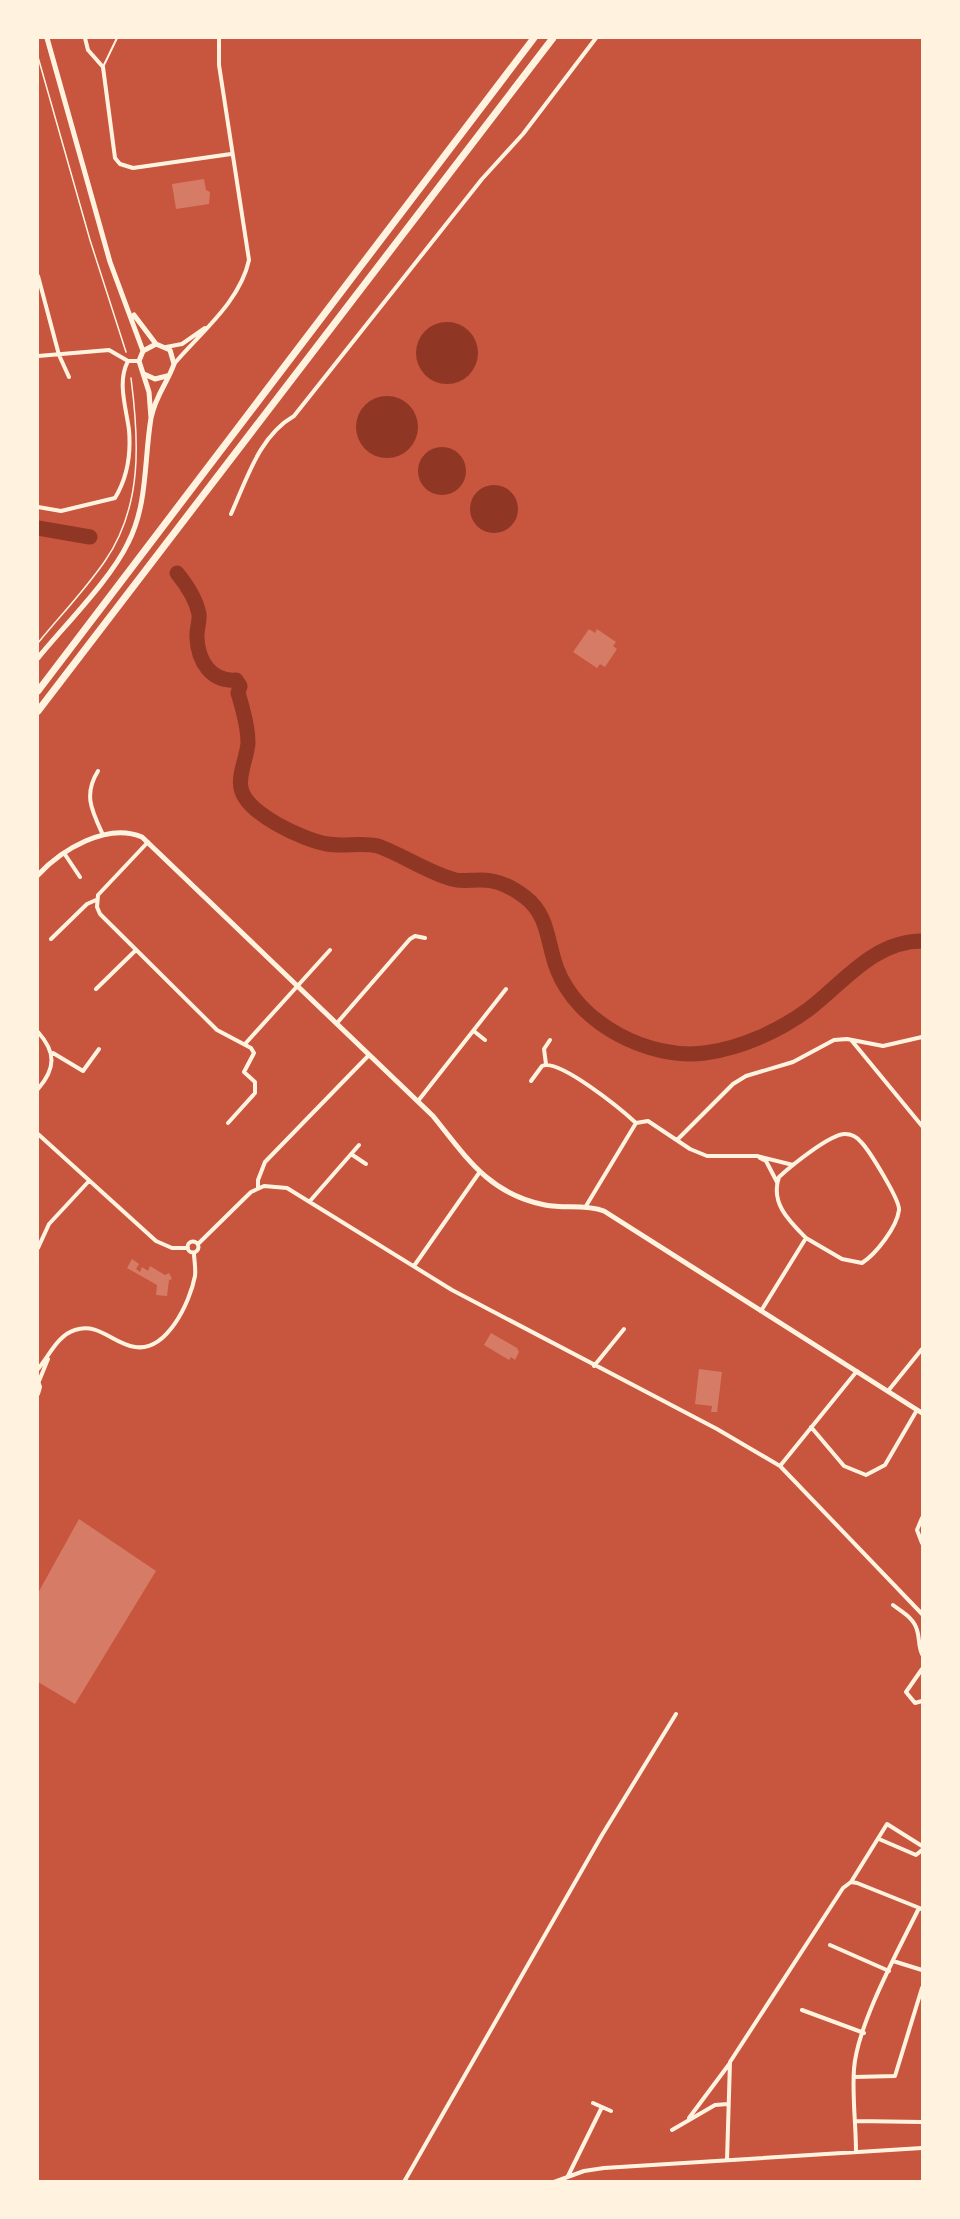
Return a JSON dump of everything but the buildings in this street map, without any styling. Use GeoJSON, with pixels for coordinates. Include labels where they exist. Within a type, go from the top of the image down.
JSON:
{"type":"FeatureCollection","features":[{"type":"Feature","properties":{"kind":"highway"},"geometry":{"type":"LineString","coordinates":[[38,691],[534,38]]}},
{"type":"Feature","properties":{"kind":"highway"},"geometry":{"type":"LineString","coordinates":[[38,711],[553,38]]}},
{"type":"Feature","properties":{"kind":"main road"},"geometry":{"type":"LineString","coordinates":[[47,38],[110,262],[143,351],[139,362],[144,374],[151,418]]}},
{"type":"Feature","properties":{"kind":"main road"},"geometry":{"type":"LineString","coordinates":[[38,658],[117,561],[128,543],[141,506],[151,418],[158,393],[174,364],[173,354],[166,347],[156,344],[129,309]]}},
{"type":"Feature","properties":{"kind":"main road"},"geometry":{"type":"LineString","coordinates":[[143,351],[156,344]]}},
{"type":"Feature","properties":{"kind":"main road"},"geometry":{"type":"LineString","coordinates":[[144,374],[155,379],[167,376]]}},
{"type":"Feature","properties":{"kind":"main road"},"geometry":{"type":"LineString","coordinates":[[38,875],[63,852],[103,836],[127,832],[149,842],[418,1101],[479,1173],[500,1187],[542,1204],[586,1206],[604,1211],[920,1411]]}},
{"type":"Feature","properties":{"kind":"street"},"geometry":{"type":"LineString","coordinates":[[85,38],[88,50],[104,67],[115,158],[120,164],[133,168],[231,154]]}},
{"type":"Feature","properties":{"kind":"street"},"geometry":{"type":"LineString","coordinates":[[174,364],[210,324],[242,282],[249,260],[231,154],[219,65],[219,38]]}},
{"type":"Feature","properties":{"kind":"street"},"geometry":{"type":"LineString","coordinates":[[231,514],[268,440],[280,426],[294,416],[482,179],[523,134],[596,38]]}},
{"type":"Feature","properties":{"kind":"street"},"geometry":{"type":"LineString","coordinates":[[38,276],[59,355],[69,377]]}},
{"type":"Feature","properties":{"kind":"street"},"geometry":{"type":"LineString","coordinates":[[166,347],[182,344],[210,324]]}},
{"type":"Feature","properties":{"kind":"street"},"geometry":{"type":"LineString","coordinates":[[38,356],[109,350],[128,361],[139,362]]}},
{"type":"Feature","properties":{"kind":"street"},"geometry":{"type":"LineString","coordinates":[[38,507],[61,511],[115,498],[126,470],[129,444],[122,379],[128,361]]}},
{"type":"Feature","properties":{"kind":"street"},"geometry":{"type":"LineString","coordinates":[[98,771],[91,781],[88,797],[103,836]]}},
{"type":"Feature","properties":{"kind":"street"},"geometry":{"type":"LineString","coordinates":[[51,939],[87,904],[96,900],[104,888],[149,842]]}},
{"type":"Feature","properties":{"kind":"street"},"geometry":{"type":"LineString","coordinates":[[63,852],[80,877]]}},
{"type":"Feature","properties":{"kind":"street"},"geometry":{"type":"LineString","coordinates":[[96,900],[100,914],[217,1030],[245,1044],[254,1053],[244,1072],[255,1082],[256,1089],[253,1096],[228,1123]]}},
{"type":"Feature","properties":{"kind":"street"},"geometry":{"type":"LineString","coordinates":[[337,1023],[410,939],[415,936],[425,938]]}},
{"type":"Feature","properties":{"kind":"street"},"geometry":{"type":"LineString","coordinates":[[96,989],[136,950]]}},
{"type":"Feature","properties":{"kind":"street"},"geometry":{"type":"LineString","coordinates":[[245,1044],[330,950]]}},
{"type":"Feature","properties":{"kind":"street"},"geometry":{"type":"LineString","coordinates":[[418,1101],[475,1032],[476,1026],[506,989]]}},
{"type":"Feature","properties":{"kind":"street"},"geometry":{"type":"LineString","coordinates":[[38,1032],[52,1053],[82,1071],[99,1049]]}},
{"type":"Feature","properties":{"kind":"street"},"geometry":{"type":"LineString","coordinates":[[475,1032],[485,1040]]}},
{"type":"Feature","properties":{"kind":"street"},"geometry":{"type":"LineString","coordinates":[[676,1140],[740,1079],[793,1062],[834,1040],[851,1039],[884,1046],[922,1037]]}},
{"type":"Feature","properties":{"kind":"street"},"geometry":{"type":"LineString","coordinates":[[851,1039],[922,1126]]}},
{"type":"Feature","properties":{"kind":"street"},"geometry":{"type":"LineString","coordinates":[[550,1040],[543,1054],[546,1064],[603,1095],[636,1123]]}},
{"type":"Feature","properties":{"kind":"street"},"geometry":{"type":"LineString","coordinates":[[38,1089],[49,1073],[52,1053]]}},
{"type":"Feature","properties":{"kind":"street"},"geometry":{"type":"LineString","coordinates":[[258,1188],[258,1180],[265,1162],[369,1055]]}},
{"type":"Feature","properties":{"kind":"street"},"geometry":{"type":"LineString","coordinates":[[531,1082],[546,1064]]}},
{"type":"Feature","properties":{"kind":"street"},"geometry":{"type":"LineString","coordinates":[[586,1206],[636,1123],[648,1121],[676,1140],[707,1156],[757,1156],[793,1165]]}},
{"type":"Feature","properties":{"kind":"street"},"geometry":{"type":"LineString","coordinates":[[38,1134],[156,1241],[172,1248],[188,1248],[194,1253]]}},
{"type":"Feature","properties":{"kind":"street"},"geometry":{"type":"LineString","coordinates":[[757,1156],[766,1161],[777,1182],[781,1208],[806,1238],[842,1259],[862,1263],[870,1258],[893,1225],[899,1206],[863,1144],[850,1135],[836,1135],[793,1165],[777,1182]]}},
{"type":"Feature","properties":{"kind":"street"},"geometry":{"type":"LineString","coordinates":[[310,1201],[359,1145]]}},
{"type":"Feature","properties":{"kind":"street"},"geometry":{"type":"LineString","coordinates":[[351,1154],[366,1164]]}},
{"type":"Feature","properties":{"kind":"street"},"geometry":{"type":"LineString","coordinates":[[414,1266],[479,1173]]}},
{"type":"Feature","properties":{"kind":"street"},"geometry":{"type":"LineString","coordinates":[[38,1248],[49,1224],[89,1181]]}},
{"type":"Feature","properties":{"kind":"street"},"geometry":{"type":"LineString","coordinates":[[38,1369],[68,1333],[85,1327],[98,1329],[133,1347],[147,1347],[156,1344],[171,1328],[192,1284],[195,1272],[194,1253],[198,1244],[251,1192],[258,1188],[279,1186],[310,1201],[452,1290],[717,1429],[780,1466],[922,1614]]}},
{"type":"Feature","properties":{"kind":"street"},"geometry":{"type":"LineString","coordinates":[[761,1311],[806,1238]]}},
{"type":"Feature","properties":{"kind":"street"},"geometry":{"type":"LineString","coordinates":[[188,1248],[192,1242],[198,1244]]}},
{"type":"Feature","properties":{"kind":"street"},"geometry":{"type":"LineString","coordinates":[[594,1366],[624,1329]]}},
{"type":"Feature","properties":{"kind":"street"},"geometry":{"type":"LineString","coordinates":[[888,1391],[922,1349]]}},
{"type":"Feature","properties":{"kind":"street"},"geometry":{"type":"LineString","coordinates":[[38,1394],[38,1380],[49,1355]]}},
{"type":"Feature","properties":{"kind":"street"},"geometry":{"type":"LineString","coordinates":[[780,1466],[857,1371]]}},
{"type":"Feature","properties":{"kind":"street"},"geometry":{"type":"LineString","coordinates":[[811,1427],[844,1466],[866,1475],[885,1465],[920,1411]]}},
{"type":"Feature","properties":{"kind":"street"},"geometry":{"type":"LineString","coordinates":[[922,1518],[917,1530],[922,1543]]}},
{"type":"Feature","properties":{"kind":"street"},"geometry":{"type":"LineString","coordinates":[[893,1605],[910,1617],[916,1626],[918,1647],[922,1654]]}},
{"type":"Feature","properties":{"kind":"street"},"geometry":{"type":"LineString","coordinates":[[922,1669],[906,1692],[915,1703],[922,1701]]}},
{"type":"Feature","properties":{"kind":"street"},"geometry":{"type":"LineString","coordinates":[[404,2181],[602,1835],[676,1714]]}},
{"type":"Feature","properties":{"kind":"street"},"geometry":{"type":"LineString","coordinates":[[672,2130],[689,2118],[730,2062],[843,1888],[851,1882],[879,1839],[889,1824],[922,1848],[916,1854],[879,1839]]}},
{"type":"Feature","properties":{"kind":"street"},"geometry":{"type":"LineString","coordinates":[[851,1882],[921,1908],[893,1961],[856,2054],[854,2077],[856,2152]]}},
{"type":"Feature","properties":{"kind":"street"},"geometry":{"type":"LineString","coordinates":[[830,1945],[889,1971]]}},
{"type":"Feature","properties":{"kind":"street"},"geometry":{"type":"LineString","coordinates":[[893,1961],[922,1970]]}},
{"type":"Feature","properties":{"kind":"street"},"geometry":{"type":"LineString","coordinates":[[854,2077],[895,2076],[922,1988]]}},
{"type":"Feature","properties":{"kind":"street"},"geometry":{"type":"LineString","coordinates":[[802,2010],[864,2033]]}},
{"type":"Feature","properties":{"kind":"street"},"geometry":{"type":"LineString","coordinates":[[727,2160],[730,2062]]}},
{"type":"Feature","properties":{"kind":"street"},"geometry":{"type":"LineString","coordinates":[[593,2103],[610,2111]]}},
{"type":"Feature","properties":{"kind":"street"},"geometry":{"type":"LineString","coordinates":[[689,2118],[696,2117],[715,2105],[728,2104]]}},
{"type":"Feature","properties":{"kind":"street"},"geometry":{"type":"LineString","coordinates":[[568,2176],[602,2107]]}},
{"type":"Feature","properties":{"kind":"street"},"geometry":{"type":"LineString","coordinates":[[856,2121],[922,2122]]}},
{"type":"Feature","properties":{"kind":"street"},"geometry":{"type":"LineString","coordinates":[[554,2181],[604,2168],[922,2148]]}},
{"type":"Feature","properties":{"kind":"lane"},"geometry":{"type":"LineString","coordinates":[[104,67],[117,38]]}},
{"type":"Feature","properties":{"kind":"path"},"geometry":{"type":"LineString","coordinates":[[38,57],[90,240],[128,361],[138,427],[134,483],[127,514],[106,560],[38,643]]}},
{"type":"Feature","properties":{"kind":"shaded area"},"geometry":{"type":"Polygon","coordinates":[[[447,322],[459,324],[469,331],[476,341],[478,353],[476,365],[469,375],[459,382],[447,384],[435,382],[425,375],[418,365],[416,353],[418,341],[425,331],[435,324],[447,322]]]}},
{"type":"Feature","properties":{"kind":"shaded area"},"geometry":{"type":"Polygon","coordinates":[[[387,396],[399,398],[409,405],[416,415],[418,427],[416,439],[409,449],[399,456],[387,458],[375,456],[365,449],[358,439],[356,427],[358,415],[365,405],[375,398],[387,396]]]}},
{"type":"Feature","properties":{"kind":"shaded area"},"geometry":{"type":"Polygon","coordinates":[[[437,447],[447,447],[459,454],[466,466],[466,476],[459,488],[447,495],[437,495],[422,484],[418,476],[418,466],[429,451],[437,447]]]}},
{"type":"Feature","properties":{"kind":"shaded area"},"geometry":{"type":"Polygon","coordinates":[[[489,485],[499,485],[511,492],[518,504],[518,514],[511,526],[499,533],[489,533],[474,522],[470,514],[470,504],[481,489],[489,485]]]}},
{"type":"Feature","properties":{"kind":"waterway"},"geometry":{"type":"LineString","coordinates":[[38,528],[90,537]]}},
{"type":"Feature","properties":{"kind":"waterway"},"geometry":{"type":"LineString","coordinates":[[177,573],[198,608],[197,638],[203,662],[219,678],[236,680],[240,686],[238,693],[248,743],[240,783],[245,798],[253,807],[277,824],[317,842],[333,845],[378,846],[452,879],[491,881],[515,890],[533,904],[539,912],[557,969],[567,989],[598,1022],[618,1034],[661,1051],[683,1054],[705,1053],[733,1047],[773,1031],[797,1017],[874,955],[905,943],[922,941]]}}]}
